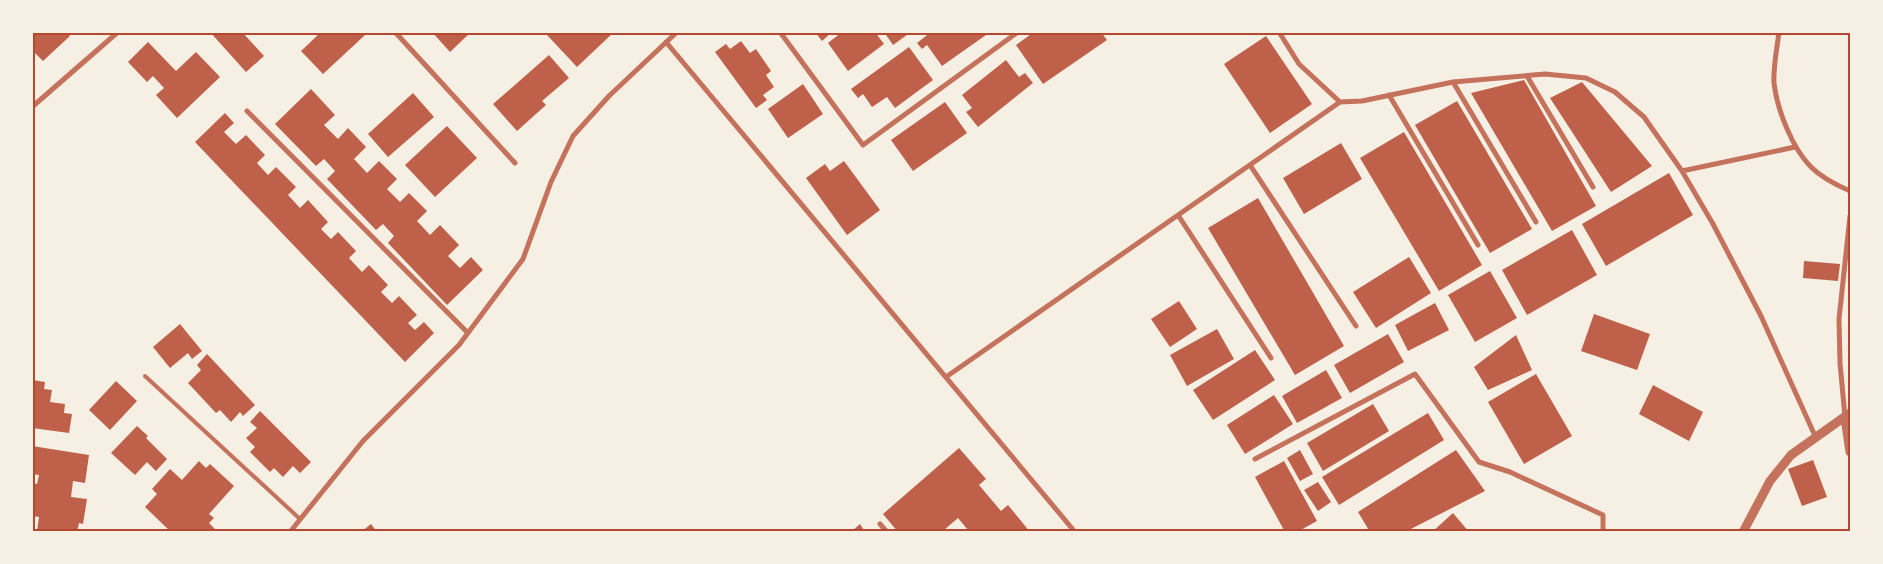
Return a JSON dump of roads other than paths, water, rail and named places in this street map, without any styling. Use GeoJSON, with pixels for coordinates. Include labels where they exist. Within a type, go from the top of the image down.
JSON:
{"type":"FeatureCollection","features":[{"type":"Feature","properties":{"kind":"street"},"geometry":{"type":"LineString","coordinates":[[32,107],[118,32]]}},
{"type":"Feature","properties":{"kind":"street"},"geometry":{"type":"LineString","coordinates":[[395,32],[515,163]]}},
{"type":"Feature","properties":{"kind":"street"},"geometry":{"type":"LineString","coordinates":[[290,532],[363,441],[459,345],[523,259],[551,182],[573,136],[609,96],[677,32]]}},
{"type":"Feature","properties":{"kind":"street"},"geometry":{"type":"LineString","coordinates":[[780,32],[863,145],[1018,32]]}},
{"type":"Feature","properties":{"kind":"street"},"geometry":{"type":"LineString","coordinates":[[1279,32],[1299,64],[1340,102]]}},
{"type":"Feature","properties":{"kind":"street"},"geometry":{"type":"LineString","coordinates":[[1779,32],[1774,82],[1779,108],[1795,147],[1811,167],[1831,183],[1850,191]]}},
{"type":"Feature","properties":{"kind":"street"},"geometry":{"type":"LineString","coordinates":[[666,42],[1075,532]]}},
{"type":"Feature","properties":{"kind":"street"},"geometry":{"type":"LineString","coordinates":[[946,377],[1340,102],[1362,101],[1452,82],[1545,74],[1586,78],[1615,92],[1644,117],[1682,171],[1713,224],[1761,316],[1816,438]]}},
{"type":"Feature","properties":{"kind":"street"},"geometry":{"type":"LineString","coordinates":[[1527,76],[1593,187]]}},
{"type":"Feature","properties":{"kind":"street"},"geometry":{"type":"LineString","coordinates":[[1452,82],[1536,222]]}},
{"type":"Feature","properties":{"kind":"street"},"geometry":{"type":"LineString","coordinates":[[1389,95],[1478,245]]}},
{"type":"Feature","properties":{"kind":"street"},"geometry":{"type":"LineString","coordinates":[[247,111],[468,333]]}},
{"type":"Feature","properties":{"kind":"street"},"geometry":{"type":"LineString","coordinates":[[1682,171],[1795,147]]}},
{"type":"Feature","properties":{"kind":"street"},"geometry":{"type":"LineString","coordinates":[[1250,165],[1356,326]]}},
{"type":"Feature","properties":{"kind":"street"},"geometry":{"type":"LineString","coordinates":[[1178,215],[1272,358]]}},
{"type":"Feature","properties":{"kind":"street"},"geometry":{"type":"LineString","coordinates":[[1850,216],[1839,319],[1840,363],[1848,415],[1850,452]]}},
{"type":"Feature","properties":{"kind":"street"},"geometry":{"type":"LineString","coordinates":[[1255,459],[1415,374],[1479,462],[1510,472],[1603,516],[1603,532]]}},
{"type":"Feature","properties":{"kind":"street"},"geometry":{"type":"LineString","coordinates":[[1743,532],[1770,481],[1791,455],[1848,415]]}},
{"type":"Feature","properties":{"kind":"street"},"geometry":{"type":"LineString","coordinates":[[880,524],[887,532]]}},
{"type":"Feature","properties":{"kind":"lane"},"geometry":{"type":"LineString","coordinates":[[144,376],[300,519]]}}]}
